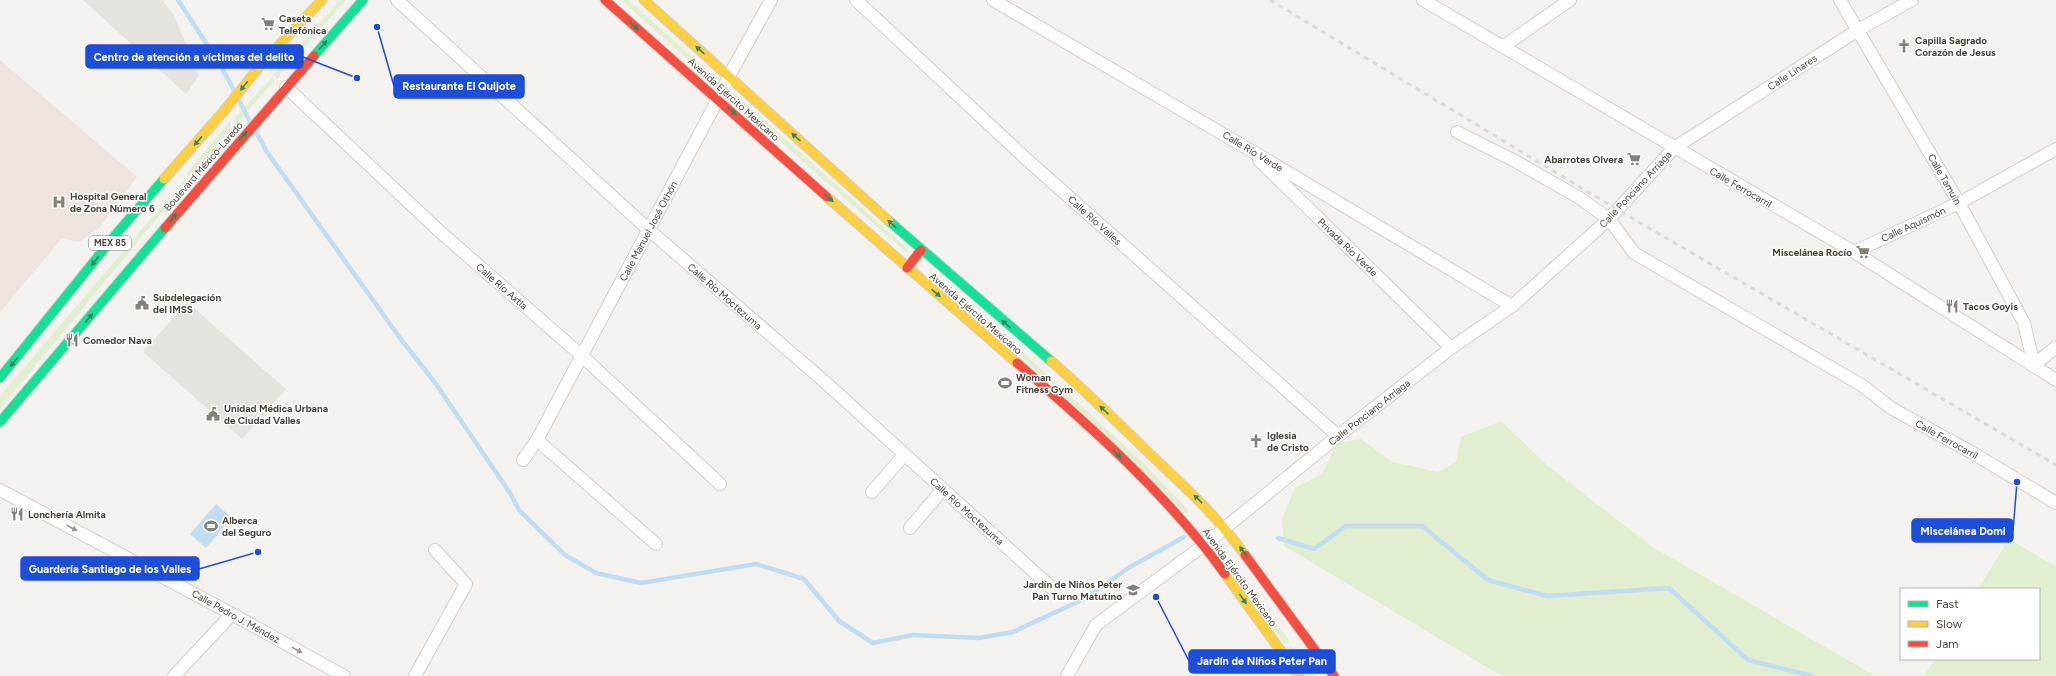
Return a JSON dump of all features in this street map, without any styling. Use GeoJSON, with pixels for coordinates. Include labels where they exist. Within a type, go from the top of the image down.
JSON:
{"type":"FeatureCollection","features":[{"type":"Feature","properties":{"kind":"main road","name":"Boulevard México-Laredo"},"geometry":{"type":"LineString","coordinates":[[0,378],[38,333],[117,233],[224,111],[264,61],[321,0]]}},
{"type":"Feature","properties":{"kind":"main road","name":"Boulevard México-Laredo"},"geometry":{"type":"LineString","coordinates":[[0,422],[218,165],[363,0]]}},
{"type":"Feature","properties":{"kind":"main road","name":"Avenida Ejército Mexicano"},"geometry":{"type":"LineString","coordinates":[[605,0],[907,268],[1047,389],[1127,462],[1171,507],[1204,545],[1298,676]]}},
{"type":"Feature","properties":{"kind":"main road","name":"Avenida Ejército Mexicano"},"geometry":{"type":"LineString","coordinates":[[644,0],[921,250],[1074,382],[1225,527],[1334,676]]}},
{"type":"Feature","properties":{"kind":"main road"},"geometry":{"type":"LineString","coordinates":[[907,268],[921,250]]}},
{"type":"Feature","properties":{"kind":"street","name":"Calle Río Moctezuma"},"geometry":{"type":"LineString","coordinates":[[397,0],[649,230],[825,382],[1054,590]]}},
{"type":"Feature","properties":{"kind":"street","name":"Calle Manuel José Othón"},"geometry":{"type":"LineString","coordinates":[[523,460],[537,440],[729,76],[771,0]]}},
{"type":"Feature","properties":{"kind":"street","name":"Calle Río Valles"},"geometry":{"type":"LineString","coordinates":[[856,0],[1024,157],[1338,436]]}},
{"type":"Feature","properties":{"kind":"street","name":"Calle Río Verde"},"geometry":{"type":"LineString","coordinates":[[993,0],[1246,147],[1512,306]]}},
{"type":"Feature","properties":{"kind":"street","name":"Calle Ferrocarril"},"geometry":{"type":"LineString","coordinates":[[1423,0],[1854,252],[2056,380]]}},
{"type":"Feature","properties":{"kind":"street"},"geometry":{"type":"LineString","coordinates":[[1504,46],[1570,0]]}},
{"type":"Feature","properties":{"kind":"street","name":"Calle Tamuín"},"geometry":{"type":"LineString","coordinates":[[1840,0],[1959,203],[2024,322],[2034,365]]}},
{"type":"Feature","properties":{"kind":"street","name":"Calle Linares"},"geometry":{"type":"LineString","coordinates":[[1674,148],[1858,30],[1912,0]]}},
{"type":"Feature","properties":{"kind":"street","name":"Calle Río Axtla"},"geometry":{"type":"LineString","coordinates":[[283,91],[437,230],[582,356],[720,484]]}},
{"type":"Feature","properties":{"kind":"street","name":"Calle Ferrocarril"},"geometry":{"type":"LineString","coordinates":[[1457,132],[1515,161],[1578,197],[1609,219],[1634,253],[1863,386],[1891,408],[1971,452],[2056,503]]}},
{"type":"Feature","properties":{"kind":"street","name":"Privada Río Verde"},"geometry":{"type":"LineString","coordinates":[[1246,147],[1451,348]]}},
{"type":"Feature","properties":{"kind":"street","name":"Calle Ponciano Arriaga"},"geometry":{"type":"LineString","coordinates":[[1067,676],[1096,625],[1204,545],[1338,436],[1451,348],[1512,306],[1609,219],[1674,148]]}},
{"type":"Feature","properties":{"kind":"street","name":"Calle Aquismón"},"geometry":{"type":"LineString","coordinates":[[1854,252],[1959,203],[2056,149]]}},
{"type":"Feature","properties":{"kind":"street"},"geometry":{"type":"LineString","coordinates":[[2034,365],[2056,347]]}},
{"type":"Feature","properties":{"kind":"street"},"geometry":{"type":"LineString","coordinates":[[537,440],[656,544]]}},
{"type":"Feature","properties":{"kind":"street"},"geometry":{"type":"LineString","coordinates":[[872,492],[905,454]]}},
{"type":"Feature","properties":{"kind":"street"},"geometry":{"type":"LineString","coordinates":[[910,528],[943,489]]}},
{"type":"Feature","properties":{"kind":"street","name":"Calle Pedro J. Méndez"},"geometry":{"type":"LineString","coordinates":[[0,490],[232,614],[344,676]]}},
{"type":"Feature","properties":{"kind":"street"},"geometry":{"type":"LineString","coordinates":[[415,676],[466,584],[435,550]]}},
{"type":"Feature","properties":{"kind":"street"},"geometry":{"type":"LineString","coordinates":[[174,676],[232,614]]}},
{"type":"Feature","properties":{"kind":"shaded area"},"geometry":{"type":"Polygon","coordinates":[[[83,0],[162,0],[174,15],[199,76],[186,94],[83,0]]]}},
{"type":"Feature","properties":{"kind":"shaded area","name":"Hospital General de Zona Número 6"},"geometry":{"type":"Polygon","coordinates":[[[0,60],[137,177],[100,227],[80,242],[62,238],[0,312],[0,60]]]}},
{"type":"Feature","properties":{"kind":"shaded area"},"geometry":{"type":"Polygon","coordinates":[[[187,302],[286,389],[242,439],[143,352],[187,302]]]}},
{"type":"Feature","properties":{"kind":"green space"},"geometry":{"type":"Polygon","coordinates":[[[340,0],[346,0],[277,78],[273,75],[340,0]]]}},
{"type":"Feature","properties":{"kind":"green space"},"geometry":{"type":"Polygon","coordinates":[[[621,0],[628,0],[713,75],[710,79],[621,0]]]}},
{"type":"Feature","properties":{"kind":"green space"},"geometry":{"type":"Polygon","coordinates":[[[272,77],[275,80],[236,124],[235,118],[272,77]]]}},
{"type":"Feature","properties":{"kind":"green space"},"geometry":{"type":"Polygon","coordinates":[[[733,92],[909,250],[907,253],[730,97],[733,92]]]}},
{"type":"Feature","properties":{"kind":"green space"},"geometry":{"type":"Polygon","coordinates":[[[230,121],[231,128],[192,175],[189,176],[187,173],[230,121]]]}},
{"type":"Feature","properties":{"kind":"green space"},"geometry":{"type":"Polygon","coordinates":[[[184,180],[187,182],[0,409],[0,396],[184,180]]]}},
{"type":"Feature","properties":{"kind":"green space"},"geometry":{"type":"Polygon","coordinates":[[[955,290],[1141,461],[1188,510],[1186,514],[1131,458],[952,293],[955,290]]]}},
{"type":"Feature","properties":{"kind":"green space"},"geometry":{"type":"Polygon","coordinates":[[[1501,421],[1549,467],[1651,546],[1875,676],[1502,676],[1284,546],[1282,519],[1295,488],[1322,474],[1337,443],[1361,439],[1392,462],[1438,472],[1456,462],[1461,437],[1501,421]]]}},
{"type":"Feature","properties":{"kind":"green space"},"geometry":{"type":"Polygon","coordinates":[[[2009,539],[2056,567],[2056,676],[1924,676],[1934,660],[2040,660],[2040,588],[1979,588],[2009,539]]]}},
{"type":"Feature","properties":{"kind":"green space"},"geometry":{"type":"Polygon","coordinates":[[[1240,584],[1257,599],[1289,640],[1288,644],[1285,644],[1240,584]]]}},
{"type":"Feature","properties":{"kind":"green space"},"geometry":{"type":"Polygon","coordinates":[[[1292,646],[1316,676],[1307,676],[1289,648],[1292,646]]]}},
{"type":"Feature","properties":{"kind":"water","name":"Alberca del Seguro"},"geometry":{"type":"Polygon","coordinates":[[[216,504],[232,518],[206,548],[190,534],[216,504]]]}},
{"type":"Feature","properties":{"kind":"waterway"},"geometry":{"type":"LineString","coordinates":[[178,0],[219,63],[234,90]]}},
{"type":"Feature","properties":{"kind":"waterway"},"geometry":{"type":"LineString","coordinates":[[239,100],[250,122]]}},
{"type":"Feature","properties":{"kind":"waterway"},"geometry":{"type":"LineString","coordinates":[[255,130],[267,152],[400,338],[436,384],[510,493],[519,510],[565,555],[596,573],[641,583],[756,564],[804,579],[839,621],[873,643],[913,635],[979,638],[1013,632],[1084,599],[1130,567],[1184,537]]}},
{"type":"Feature","properties":{"kind":"waterway"},"geometry":{"type":"LineString","coordinates":[[1278,538],[1314,549],[1346,526],[1422,526],[1488,580],[1547,596],[1669,588],[1748,660],[1812,676]]}},
{"type":"Feature","properties":{"kind":"railway"},"geometry":{"type":"LineString","coordinates":[[1270,0],[1618,210],[2056,465]]}},
{"type":"Feature","properties":{"kind":"traffic: fast"},"geometry":{"type":"LineString","coordinates":[[314,56],[363,0]]}},
{"type":"Feature","properties":{"kind":"traffic: fast"},"geometry":{"type":"LineString","coordinates":[[0,378],[117,233],[164,179]]}},
{"type":"Feature","properties":{"kind":"traffic: fast"},"geometry":{"type":"LineString","coordinates":[[889,221],[1051,361]]}},
{"type":"Feature","properties":{"kind":"traffic: fast"},"geometry":{"type":"LineString","coordinates":[[0,422],[165,228]]}},
{"type":"Feature","properties":{"kind":"traffic: slow"},"geometry":{"type":"LineString","coordinates":[[164,179],[224,111],[264,61],[322,0]]}},
{"type":"Feature","properties":{"kind":"traffic: slow"},"geometry":{"type":"LineString","coordinates":[[644,0],[889,221]]}},
{"type":"Feature","properties":{"kind":"traffic: slow"},"geometry":{"type":"LineString","coordinates":[[827,197],[1017,363]]}},
{"type":"Feature","properties":{"kind":"traffic: slow"},"geometry":{"type":"LineString","coordinates":[[1051,361],[1089,395],[1189,491],[1224,528],[1245,555]]}},
{"type":"Feature","properties":{"kind":"traffic: slow"},"geometry":{"type":"LineString","coordinates":[[1225,574],[1299,676]]}},
{"type":"Feature","properties":{"kind":"traffic: jam"},"geometry":{"type":"LineString","coordinates":[[605,0],[827,197]]}},
{"type":"Feature","properties":{"kind":"traffic: jam"},"geometry":{"type":"LineString","coordinates":[[165,228],[314,56]]}},
{"type":"Feature","properties":{"kind":"traffic: jam"},"geometry":{"type":"LineString","coordinates":[[907,268],[921,250]]}},
{"type":"Feature","properties":{"kind":"traffic: jam"},"geometry":{"type":"LineString","coordinates":[[1017,363],[1100,437],[1153,489],[1179,516],[1225,574]]}},
{"type":"Feature","properties":{"kind":"traffic: jam"},"geometry":{"type":"LineString","coordinates":[[1245,555],[1334,676]]}},
{"type":"Feature","properties":{"kind":"place","name":"Caseta Telefónica"},"geometry":{"type":"Point","coordinates":[268,24]}},
{"type":"Feature","properties":{"kind":"place","name":"Restaurante El Quijote"},"geometry":{"type":"Point","coordinates":[377,27]}},
{"type":"Feature","properties":{"kind":"place","name":"Capilla Sagrado Corazón de Jesus"},"geometry":{"type":"Point","coordinates":[1904,46]}},
{"type":"Feature","properties":{"kind":"place","name":"Centro de atención a víctimas del delito"},"geometry":{"type":"Point","coordinates":[357,78]}},
{"type":"Feature","properties":{"kind":"place","name":"Abarrotes Olvera"},"geometry":{"type":"Point","coordinates":[1634,159]}},
{"type":"Feature","properties":{"kind":"place","name":"Hospital General de Zona Número 6"},"geometry":{"type":"Point","coordinates":[59,202]}},
{"type":"Feature","properties":{"kind":"place","name":"Miscelánea Rocío"},"geometry":{"type":"Point","coordinates":[1863,252]}},
{"type":"Feature","properties":{"kind":"place","name":"Subdelegación del IMSS"},"geometry":{"type":"Point","coordinates":[142,303]}},
{"type":"Feature","properties":{"kind":"place","name":"Tacos Goyis"},"geometry":{"type":"Point","coordinates":[1952,306]}},
{"type":"Feature","properties":{"kind":"place","name":"Comedor Nava"},"geometry":{"type":"Point","coordinates":[72,340]}},
{"type":"Feature","properties":{"kind":"place","name":"Woman Fitness Gym"},"geometry":{"type":"Point","coordinates":[1005,383]}},
{"type":"Feature","properties":{"kind":"place","name":"Unidad Médica Urbana de Ciudad Valles"},"geometry":{"type":"Point","coordinates":[213,414]}},
{"type":"Feature","properties":{"kind":"place","name":"Iglesia de Cristo"},"geometry":{"type":"Point","coordinates":[1256,441]}},
{"type":"Feature","properties":{"kind":"place","name":"Miscelánea Domi"},"geometry":{"type":"Point","coordinates":[2017,482]}},
{"type":"Feature","properties":{"kind":"place","name":"Lonchería Almita"},"geometry":{"type":"Point","coordinates":[17,514]}},
{"type":"Feature","properties":{"kind":"place","name":"Alberca del Seguro"},"geometry":{"type":"Point","coordinates":[211,526]}},
{"type":"Feature","properties":{"kind":"place","name":"Guardería Santiago de los Valles"},"geometry":{"type":"Point","coordinates":[258,552]}},
{"type":"Feature","properties":{"kind":"place","name":"Jardín de Niños Peter Pan Turno Matutino"},"geometry":{"type":"Point","coordinates":[1133,590]}},
{"type":"Feature","properties":{"kind":"place","name":"Jardín de Niños Peter Pan"},"geometry":{"type":"Point","coordinates":[1156,597]}}]}
